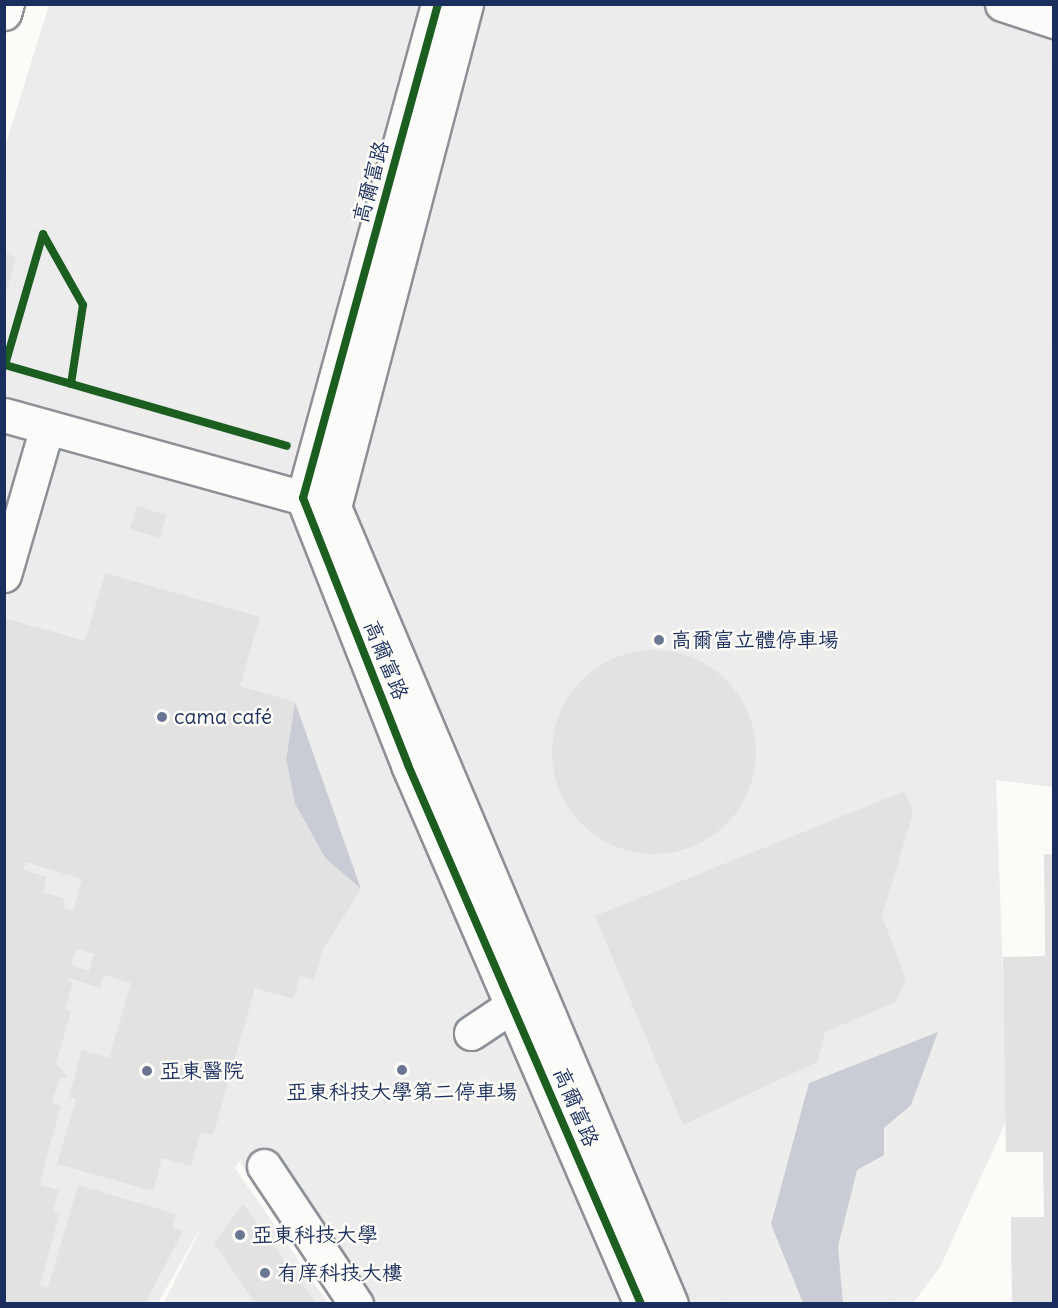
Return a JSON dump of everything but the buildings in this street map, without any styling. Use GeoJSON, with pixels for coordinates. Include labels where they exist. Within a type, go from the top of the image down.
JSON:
{"type":"FeatureCollection","features":[{"type":"Feature","properties":{"kind":"street"},"geometry":{"type":"LineString","coordinates":[[4,13],[7,4]]}},
{"type":"Feature","properties":{"kind":"street","name":"高爾富路"},"geometry":{"type":"LineString","coordinates":[[438,4],[303,498],[408,765],[641,1304]]}},
{"type":"Feature","properties":{"kind":"street"},"geometry":{"type":"LineString","coordinates":[[4,415],[334,507],[466,4]]}},
{"type":"Feature","properties":{"kind":"street"},"geometry":{"type":"LineString","coordinates":[[1002,4],[1053,21]]}},
{"type":"Feature","properties":{"kind":"street"},"geometry":{"type":"LineString","coordinates":[[4,575],[47,427]]}},
{"type":"Feature","properties":{"kind":"street","name":"高爾富路"},"geometry":{"type":"LineString","coordinates":[[334,507],[671,1304]]}},
{"type":"Feature","properties":{"kind":"street"},"geometry":{"type":"LineString","coordinates":[[471,1033],[513,1005]]}},
{"type":"Feature","properties":{"kind":"street"},"geometry":{"type":"LineString","coordinates":[[264,1166],[356,1304]]}},
{"type":"Feature","properties":{"kind":"shaded area"},"geometry":{"type":"Polygon","coordinates":[[[892,4],[907,16],[546,481],[503,494],[383,458],[510,5],[892,4]]]}},
{"type":"Feature","properties":{"kind":"shaded area"},"geometry":{"type":"Polygon","coordinates":[[[49,5],[1053,5],[1053,787],[996,780],[1008,1117],[940,1267],[913,1303],[336,1303],[239,1161],[235,1168],[328,1303],[164,1303],[204,1222],[158,1303],[5,1304],[4,150],[49,5]]]}},
{"type":"Feature","properties":{"kind":"shaded area"},"geometry":{"type":"Polygon","coordinates":[[[60,25],[386,73],[284,437],[77,378],[89,302],[49,230],[4,218],[5,175],[60,25]]]}},
{"type":"Feature","properties":{"kind":"shaded area"},"geometry":{"type":"Polygon","coordinates":[[[1044,57],[1054,60],[1053,343],[1049,342],[988,710],[925,707],[936,761],[800,814],[680,524],[1044,57]]]}},
{"type":"Feature","properties":{"kind":"shaded area"},"geometry":{"type":"Polygon","coordinates":[[[7,373],[261,446],[258,458],[5,386],[7,373]]]}},
{"type":"Feature","properties":{"kind":"shaded area"},"geometry":{"type":"Polygon","coordinates":[[[52,544],[127,565],[136,574],[134,581],[105,573],[85,641],[16,621],[38,547],[52,544]]]}},
{"type":"Feature","properties":{"kind":"shaded area"},"geometry":{"type":"Polygon","coordinates":[[[327,689],[392,846],[361,889],[295,702],[327,689]]]}},
{"type":"Feature","properties":{"kind":"shaded area"},"geometry":{"type":"Polygon","coordinates":[[[295,702],[361,889],[325,858],[295,804],[286,759],[295,702]]]}},
{"type":"Feature","properties":{"kind":"shaded area"},"geometry":{"type":"Polygon","coordinates":[[[966,999],[951,1181],[887,1303],[730,1303],[662,1140],[966,999]]]}},
{"type":"Feature","properties":{"kind":"shaded area"},"geometry":{"type":"Polygon","coordinates":[[[938,1032],[911,1105],[884,1128],[884,1155],[857,1170],[838,1246],[843,1303],[803,1303],[771,1224],[809,1083],[938,1032]]]}},
{"type":"Feature","properties":{"kind":"shaded area"},"geometry":{"type":"Polygon","coordinates":[[[512,1056],[550,1123],[339,1244],[300,1177],[512,1056]]]}},
{"type":"Feature","properties":{"kind":"cycle path"},"geometry":{"type":"LineString","coordinates":[[438,4],[303,498],[408,765],[641,1304]]}},
{"type":"Feature","properties":{"kind":"cycle path"},"geometry":{"type":"LineString","coordinates":[[71,384],[83,305],[43,234],[5,365],[287,446]]}},
{"type":"Feature","properties":{"kind":"place","name":"高爾富立體停車場"},"geometry":{"type":"Point","coordinates":[659,640]}},
{"type":"Feature","properties":{"kind":"place","name":"cama café"},"geometry":{"type":"Point","coordinates":[162,717]}},
{"type":"Feature","properties":{"kind":"place","name":"亞東科技大學第二停車場"},"geometry":{"type":"Point","coordinates":[402,1070]}},
{"type":"Feature","properties":{"kind":"place","name":"亞東醫院"},"geometry":{"type":"Point","coordinates":[147,1071]}},
{"type":"Feature","properties":{"kind":"place","name":"亞東科技大學"},"geometry":{"type":"Point","coordinates":[240,1235]}},
{"type":"Feature","properties":{"kind":"place","name":"有庠科技大樓"},"geometry":{"type":"Point","coordinates":[265,1273]}}]}
